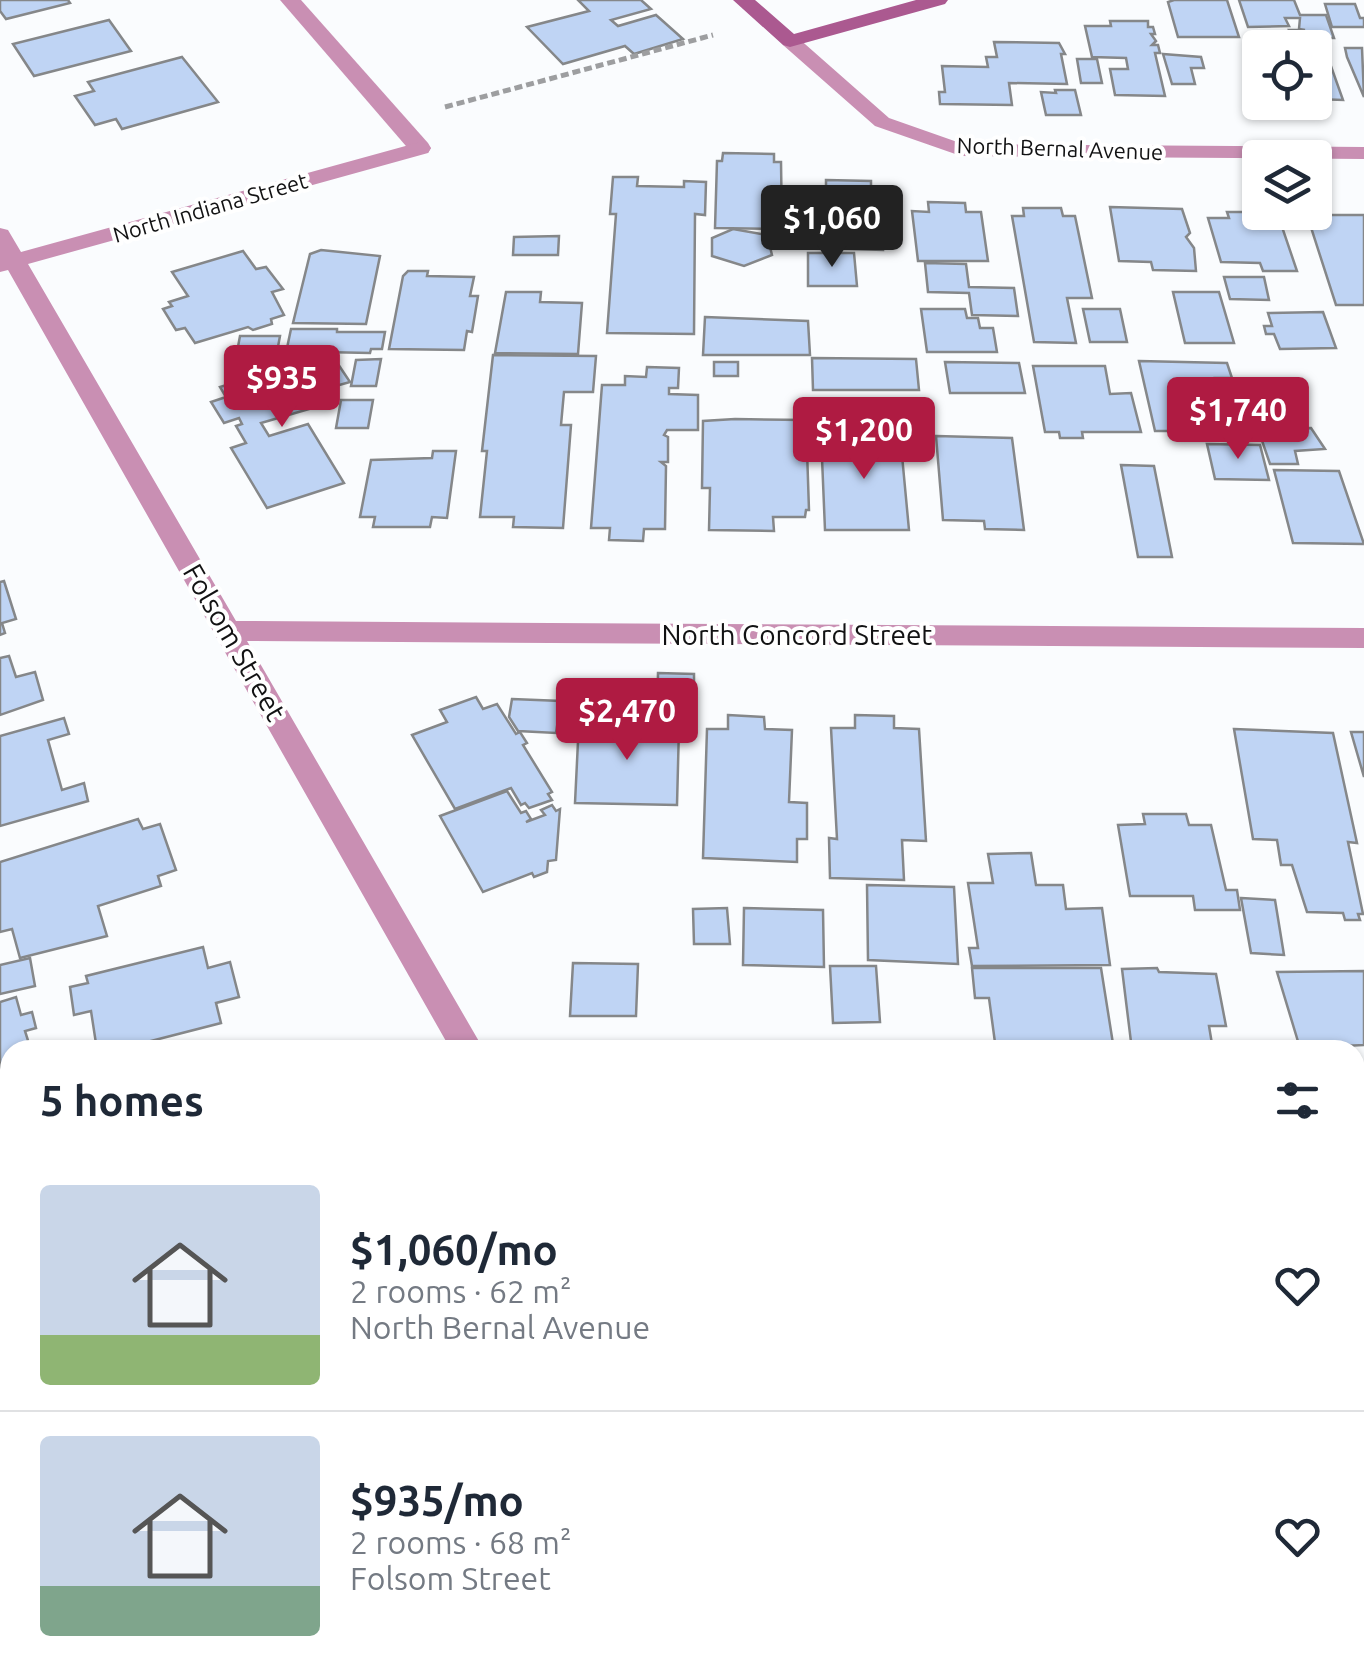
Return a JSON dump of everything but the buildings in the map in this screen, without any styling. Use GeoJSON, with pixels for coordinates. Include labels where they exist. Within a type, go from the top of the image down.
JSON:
{"type":"FeatureCollection","features":[{"type":"Feature","properties":{"kind":"street"},"geometry":{"type":"LineString","coordinates":[[290,0],[420,148]]}},
{"type":"Feature","properties":{"kind":"street"},"geometry":{"type":"LineString","coordinates":[[743,0],[790,41],[938,0]]}},
{"type":"Feature","properties":{"kind":"street","name":"North Bernal Avenue"},"geometry":{"type":"LineString","coordinates":[[790,41],[882,122],[961,150],[1364,153]]}},
{"type":"Feature","properties":{"kind":"street","name":"North Indiana Street"},"geometry":{"type":"LineString","coordinates":[[8,263],[420,148]]}},
{"type":"Feature","properties":{"kind":"street","name":"Folsom Street"},"geometry":{"type":"LineString","coordinates":[[0,235],[8,263],[230,631],[462,1040]]}},
{"type":"Feature","properties":{"kind":"street","name":"North Concord Street"},"geometry":{"type":"LineString","coordinates":[[230,631],[1364,638]]}},
{"type":"Feature","properties":{"kind":"path"},"geometry":{"type":"LineString","coordinates":[[420,148],[425,112],[767,20]]}}]}
